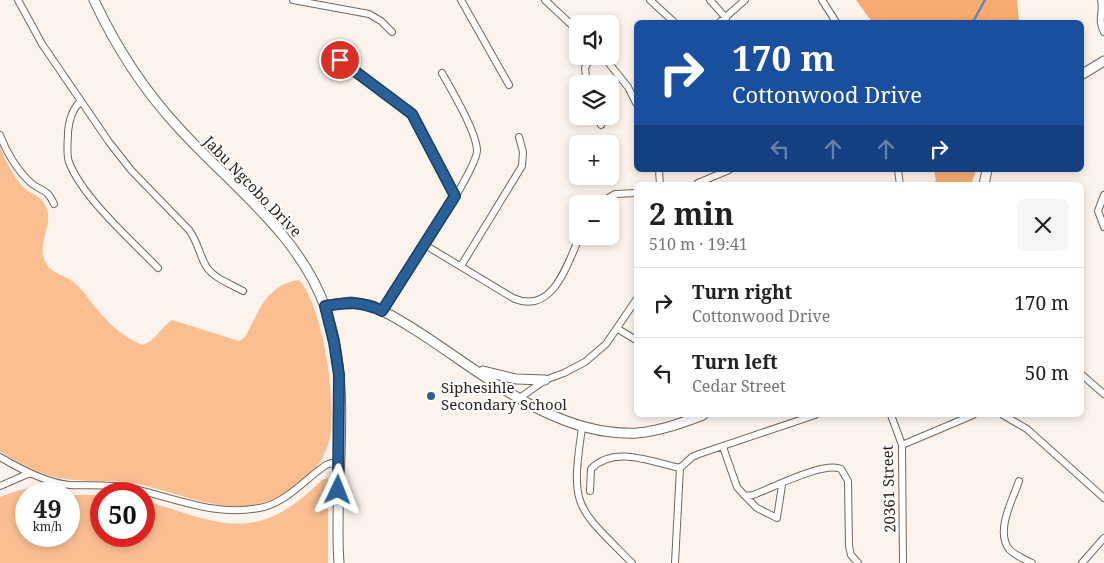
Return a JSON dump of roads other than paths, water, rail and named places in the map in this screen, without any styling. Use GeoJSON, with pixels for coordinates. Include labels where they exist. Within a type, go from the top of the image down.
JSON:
{"type":"FeatureCollection","features":[{"type":"Feature","properties":{"kind":"main road","name":"Jabu Ngcobo Drive"},"geometry":{"type":"LineString","coordinates":[[94,0],[124,54],[152,94],[176,125],[283,234],[300,257],[325,306],[334,342],[339,375],[339,467],[336,514],[339,563]]}},
{"type":"Feature","properties":{"kind":"main road"},"geometry":{"type":"LineString","coordinates":[[1084,73],[1104,61]]}},
{"type":"Feature","properties":{"kind":"main road"},"geometry":{"type":"LineString","coordinates":[[325,306],[351,302],[364,304],[382,311],[521,398],[560,420],[582,428],[617,433],[638,433],[658,430],[698,417]]}},
{"type":"Feature","properties":{"kind":"main road"},"geometry":{"type":"LineString","coordinates":[[471,367],[516,379],[544,380]]}},
{"type":"Feature","properties":{"kind":"street"},"geometry":{"type":"LineString","coordinates":[[18,0],[42,44],[109,142],[131,170],[197,240],[203,260],[211,272],[243,291]]}},
{"type":"Feature","properties":{"kind":"street"},"geometry":{"type":"LineString","coordinates":[[294,0],[369,14],[392,32]]}},
{"type":"Feature","properties":{"kind":"street"},"geometry":{"type":"LineString","coordinates":[[461,0],[508,85]]}},
{"type":"Feature","properties":{"kind":"street"},"geometry":{"type":"LineString","coordinates":[[545,0],[569,23]]}},
{"type":"Feature","properties":{"kind":"street"},"geometry":{"type":"LineString","coordinates":[[650,0],[672,20]]}},
{"type":"Feature","properties":{"kind":"street"},"geometry":{"type":"LineString","coordinates":[[710,0],[723,20],[745,0]]}},
{"type":"Feature","properties":{"kind":"street"},"geometry":{"type":"LineString","coordinates":[[822,0],[835,20]]}},
{"type":"Feature","properties":{"kind":"street"},"geometry":{"type":"LineString","coordinates":[[1101,0],[1103,6],[1100,23],[1104,32]]}},
{"type":"Feature","properties":{"kind":"street"},"geometry":{"type":"LineString","coordinates":[[340,60],[412,114],[455,196]]}},
{"type":"Feature","properties":{"kind":"street"},"geometry":{"type":"LineString","coordinates":[[610,65],[628,87],[634,99]]}},
{"type":"Feature","properties":{"kind":"street"},"geometry":{"type":"LineString","coordinates":[[382,311],[474,164],[477,150],[474,137],[442,73]]}},
{"type":"Feature","properties":{"kind":"street"},"geometry":{"type":"LineString","coordinates":[[80,100],[71,115],[68,129],[67,153],[72,169],[114,223],[158,268]]}},
{"type":"Feature","properties":{"kind":"street"},"geometry":{"type":"LineString","coordinates":[[0,135],[4,146],[23,174],[34,185],[47,192],[54,204]]}},
{"type":"Feature","properties":{"kind":"street"},"geometry":{"type":"LineString","coordinates":[[461,266],[522,166],[523,152],[519,137]]}},
{"type":"Feature","properties":{"kind":"street"},"geometry":{"type":"LineString","coordinates":[[700,182],[724,172]]}},
{"type":"Feature","properties":{"kind":"street"},"geometry":{"type":"LineString","coordinates":[[613,195],[634,193]]}},
{"type":"Feature","properties":{"kind":"street"},"geometry":{"type":"LineString","coordinates":[[1104,195],[1098,210],[1104,227]]}},
{"type":"Feature","properties":{"kind":"street"},"geometry":{"type":"LineString","coordinates":[[425,245],[513,298],[529,303],[547,297],[556,286],[576,245]]}},
{"type":"Feature","properties":{"kind":"street"},"geometry":{"type":"LineString","coordinates":[[521,398],[544,380],[564,373],[585,362],[606,344],[634,303]]}},
{"type":"Feature","properties":{"kind":"street"},"geometry":{"type":"LineString","coordinates":[[618,329],[634,339]]}},
{"type":"Feature","properties":{"kind":"street"},"geometry":{"type":"LineString","coordinates":[[1084,377],[1104,394]]}},
{"type":"Feature","properties":{"kind":"street"},"geometry":{"type":"LineString","coordinates":[[675,563],[680,468],[692,457],[808,417]]}},
{"type":"Feature","properties":{"kind":"street","name":"20361 Street"},"geometry":{"type":"LineString","coordinates":[[892,417],[902,444],[903,563]]}},
{"type":"Feature","properties":{"kind":"street"},"geometry":{"type":"LineString","coordinates":[[902,444],[969,417]]}},
{"type":"Feature","properties":{"kind":"street"},"geometry":{"type":"LineString","coordinates":[[1006,417],[1027,429],[1104,498]]}},
{"type":"Feature","properties":{"kind":"street"},"geometry":{"type":"LineString","coordinates":[[582,428],[575,472],[580,504],[585,515],[632,563]]}},
{"type":"Feature","properties":{"kind":"street"},"geometry":{"type":"LineString","coordinates":[[723,447],[737,487],[757,508],[777,518],[782,485]]}},
{"type":"Feature","properties":{"kind":"street"},"geometry":{"type":"LineString","coordinates":[[0,456],[30,473],[60,483],[131,488],[192,506],[232,510],[248,510],[278,502],[326,464],[331,463],[339,467]]}},
{"type":"Feature","properties":{"kind":"street"},"geometry":{"type":"LineString","coordinates":[[590,491],[590,470],[600,461],[616,456],[680,468]]}},
{"type":"Feature","properties":{"kind":"street"},"geometry":{"type":"LineString","coordinates":[[745,496],[782,485],[832,466],[845,473],[848,481],[849,546],[851,554],[858,563]]}},
{"type":"Feature","properties":{"kind":"street"},"geometry":{"type":"LineString","coordinates":[[0,486],[18,480],[30,473]]}},
{"type":"Feature","properties":{"kind":"street"},"geometry":{"type":"LineString","coordinates":[[1019,481],[1006,518],[1004,539],[1009,549],[1032,563]]}},
{"type":"Feature","properties":{"kind":"street"},"geometry":{"type":"LineString","coordinates":[[1082,563],[1104,538]]}},
{"type":"Feature","properties":{"kind":"waterway"},"geometry":{"type":"LineString","coordinates":[[974,20],[985,0]]}},
{"type":"Feature","properties":{"kind":"place","name":"Siphesihle Secondary School"},"geometry":{"type":"Point","coordinates":[431,396]}}]}
